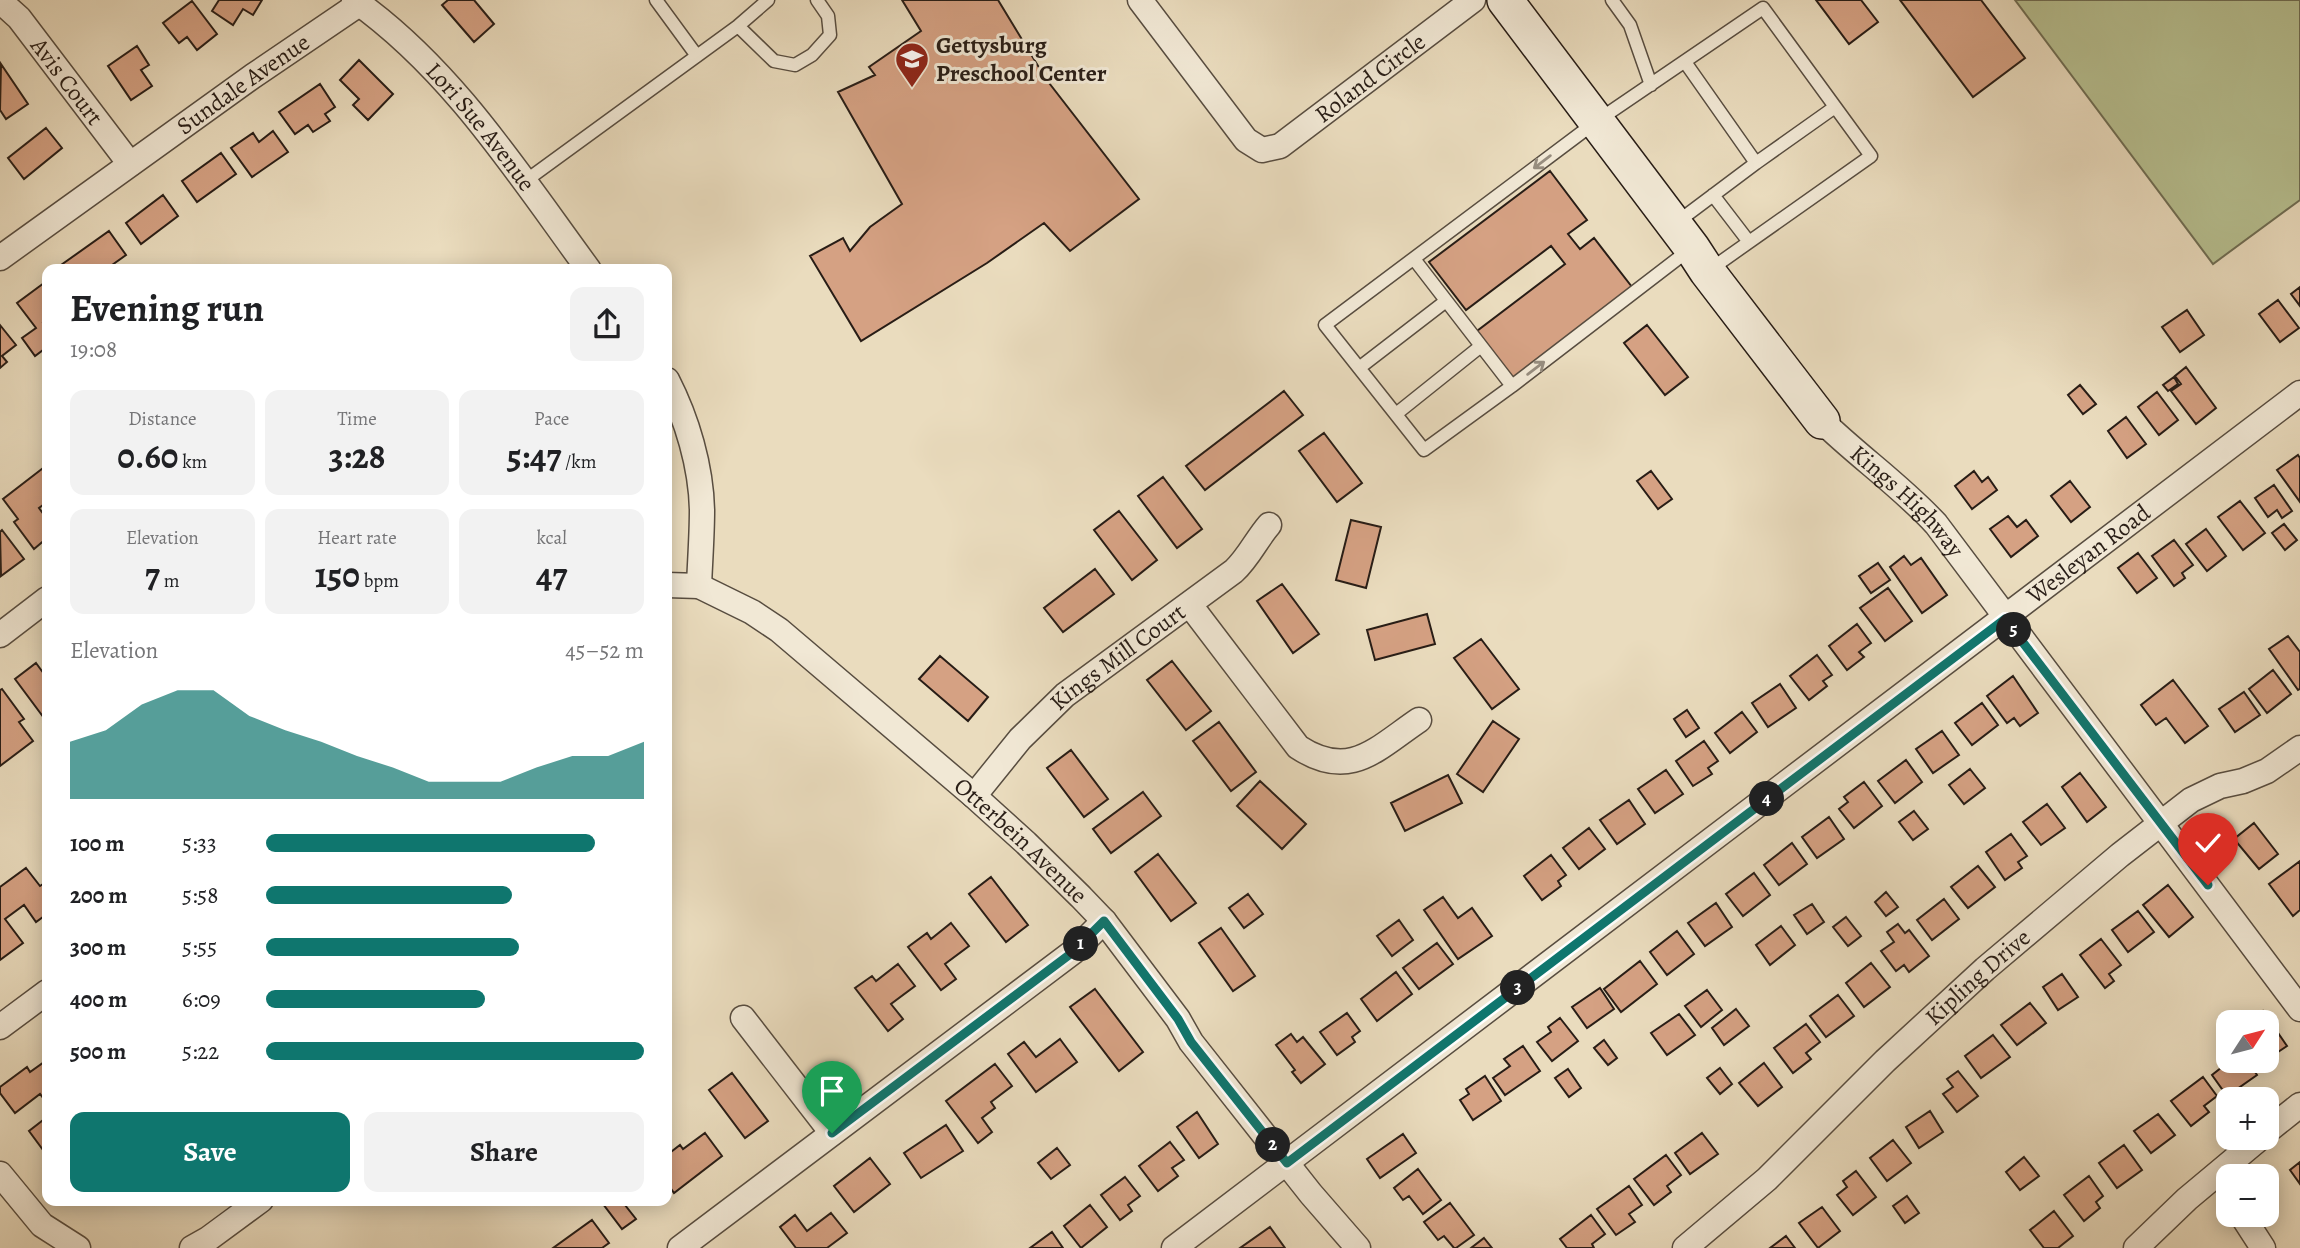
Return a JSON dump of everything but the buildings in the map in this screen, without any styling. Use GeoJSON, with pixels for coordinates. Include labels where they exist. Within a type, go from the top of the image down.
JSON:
{"type":"FeatureCollection","features":[{"type":"Feature","properties":{"kind":"street","name":"Roland Circle"},"geometry":{"type":"LineString","coordinates":[[1140,0],[1246,140],[1262,150],[1280,146],[1473,0]]}},
{"type":"Feature","properties":{"kind":"street","name":"Kings Highway"},"geometry":{"type":"LineString","coordinates":[[1505,0],[1822,421],[1901,488],[1929,516],[2300,1009]]}},
{"type":"Feature","properties":{"kind":"street","name":"Avis Court"},"geometry":{"type":"LineString","coordinates":[[0,1],[19,18],[130,164]]}},
{"type":"Feature","properties":{"kind":"street","name":"Sundale Avenue"},"geometry":{"type":"LineString","coordinates":[[0,257],[359,1]]}},
{"type":"Feature","properties":{"kind":"street","name":"Lori Sue Avenue"},"geometry":{"type":"LineString","coordinates":[[359,1],[414,51],[470,109],[585,264]]}},
{"type":"Feature","properties":{"kind":"street"},"geometry":{"type":"LineString","coordinates":[[672,392],[685,422],[700,486],[702,509],[699,586]]}},
{"type":"Feature","properties":{"kind":"street","name":"Wesleyan Road"},"geometry":{"type":"LineString","coordinates":[[1174,1248],[2300,393]]}},
{"type":"Feature","properties":{"kind":"street","name":"Kings Mill Court"},"geometry":{"type":"LineString","coordinates":[[974,796],[1042,715],[1247,558],[1269,525]]}},
{"type":"Feature","properties":{"kind":"street","name":"Otterbein Avenue"},"geometry":{"type":"LineString","coordinates":[[672,585],[699,586],[745,608],[779,630],[1027,843],[1104,921],[1178,1019],[1191,1042],[1358,1248]]}},
{"type":"Feature","properties":{"kind":"street"},"geometry":{"type":"LineString","coordinates":[[0,635],[42,603]]}},
{"type":"Feature","properties":{"kind":"street"},"geometry":{"type":"LineString","coordinates":[[1189,605],[1297,747],[1308,754],[1329,763],[1361,759],[1419,720]]}},
{"type":"Feature","properties":{"kind":"street","name":"Kipling Drive"},"geometry":{"type":"LineString","coordinates":[[1685,1248],[1767,1179],[1885,1061],[1985,969],[2162,823],[2204,792],[2267,771],[2300,748]]}},
{"type":"Feature","properties":{"kind":"street"},"geometry":{"type":"LineString","coordinates":[[680,1248],[1073,952],[1104,921]]}},
{"type":"Feature","properties":{"kind":"street"},"geometry":{"type":"LineString","coordinates":[[0,1027],[42,996]]}},
{"type":"Feature","properties":{"kind":"street"},"geometry":{"type":"LineString","coordinates":[[743,1018],[832,1133]]}},
{"type":"Feature","properties":{"kind":"street"},"geometry":{"type":"LineString","coordinates":[[2279,1122],[2300,1105]]}},
{"type":"Feature","properties":{"kind":"street"},"geometry":{"type":"LineString","coordinates":[[2239,1164],[2250,1150]]}},
{"type":"Feature","properties":{"kind":"street"},"geometry":{"type":"LineString","coordinates":[[0,1174],[42,1225],[78,1248]]}},
{"type":"Feature","properties":{"kind":"street"},"geometry":{"type":"LineString","coordinates":[[2136,1248],[2187,1199],[2216,1189]]}},
{"type":"Feature","properties":{"kind":"street"},"geometry":{"type":"LineString","coordinates":[[191,1248],[208,1239],[253,1206]]}},
{"type":"Feature","properties":{"kind":"street"},"geometry":{"type":"LineString","coordinates":[[2249,1227],[2263,1248]]}},
{"type":"Feature","properties":{"kind":"lane"},"geometry":{"type":"LineString","coordinates":[[656,0],[697,56]]}},
{"type":"Feature","properties":{"kind":"lane"},"geometry":{"type":"LineString","coordinates":[[524,182],[738,26],[768,0]]}},
{"type":"Feature","properties":{"kind":"lane"},"geometry":{"type":"LineString","coordinates":[[738,26],[774,61],[795,65],[811,55],[830,35],[828,16],[817,0]]}},
{"type":"Feature","properties":{"kind":"lane"},"geometry":{"type":"LineString","coordinates":[[1612,0],[1630,25],[1651,85]]}},
{"type":"Feature","properties":{"kind":"lane"},"geometry":{"type":"LineString","coordinates":[[1691,248],[1749,242],[1871,156],[1762,4],[1685,62],[1597,121],[1325,325],[1424,450],[1691,248],[1713,195],[1835,107]]}},
{"type":"Feature","properties":{"kind":"lane"},"geometry":{"type":"LineString","coordinates":[[1685,62],[1756,163]]}},
{"type":"Feature","properties":{"kind":"lane"},"geometry":{"type":"LineString","coordinates":[[1713,195],[1749,242]]}},
{"type":"Feature","properties":{"kind":"lane"},"geometry":{"type":"LineString","coordinates":[[1414,259],[1512,386]]}},
{"type":"Feature","properties":{"kind":"lane"},"geometry":{"type":"LineString","coordinates":[[1359,368],[1446,301]]}},
{"type":"Feature","properties":{"kind":"lane"},"geometry":{"type":"LineString","coordinates":[[1396,414],[1481,346]]}},
{"type":"Feature","properties":{"kind":"green space"},"geometry":{"type":"Polygon","coordinates":[[[2015,0],[2300,0],[2300,200],[2213,264],[2015,0]]]}},
{"type":"Feature","properties":{"kind":"place","name":"Gettysburg Preschool Center"},"geometry":{"type":"Point","coordinates":[912,89]}},
{"type":"Feature","properties":{"kind":"route"},"geometry":{"type":"LineString","coordinates":[[832,1133],[1073,952],[1104,921],[1178,1019],[1191,1042],[1287,1163],[2005,619],[2208,885]]}}]}
